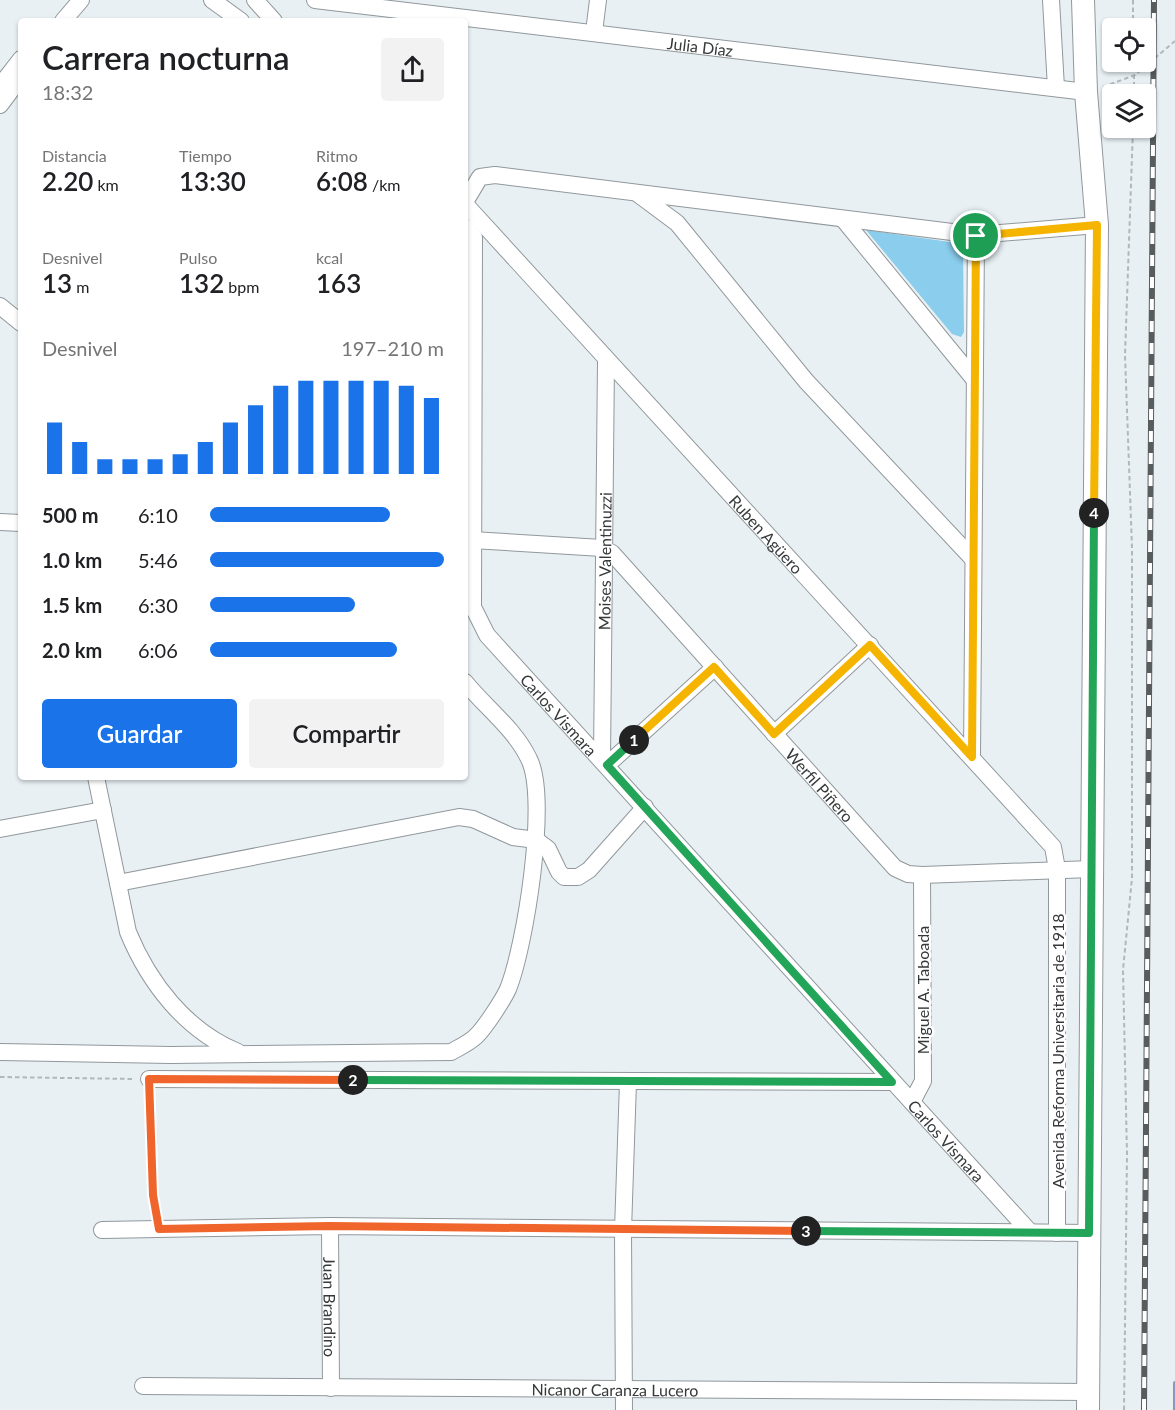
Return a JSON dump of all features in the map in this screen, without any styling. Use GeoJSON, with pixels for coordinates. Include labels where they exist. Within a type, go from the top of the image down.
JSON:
{"type":"FeatureCollection","features":[{"type":"Feature","properties":{"kind":"main road","name":"Avenida Reforma Universitaria de 1918"},"geometry":{"type":"LineString","coordinates":[[1083,0],[1086,92],[1097,225],[1088,1401]]}},
{"type":"Feature","properties":{"kind":"street"},"geometry":{"type":"LineString","coordinates":[[52,18],[66,0]]}},
{"type":"Feature","properties":{"kind":"street"},"geometry":{"type":"LineString","coordinates":[[66,18],[81,0]]}},
{"type":"Feature","properties":{"kind":"street"},"geometry":{"type":"LineString","coordinates":[[212,0],[237,18]]}},
{"type":"Feature","properties":{"kind":"street"},"geometry":{"type":"LineString","coordinates":[[255,0],[271,18]]}},
{"type":"Feature","properties":{"kind":"street","name":"Julia Díaz"},"geometry":{"type":"LineString","coordinates":[[315,0],[1086,92]]}},
{"type":"Feature","properties":{"kind":"street"},"geometry":{"type":"LineString","coordinates":[[594,32],[598,0]]}},
{"type":"Feature","properties":{"kind":"street"},"geometry":{"type":"LineString","coordinates":[[1051,0],[1056,88]]}},
{"type":"Feature","properties":{"kind":"street"},"geometry":{"type":"LineString","coordinates":[[7,84],[18,64]]}},
{"type":"Feature","properties":{"kind":"street"},"geometry":{"type":"LineString","coordinates":[[468,198],[480,177],[495,175],[976,236],[1097,225]]}},
{"type":"Feature","properties":{"kind":"street"},"geometry":{"type":"LineString","coordinates":[[638,194],[677,223],[806,381],[973,559]]}},
{"type":"Feature","properties":{"kind":"street","name":"Ruben Agüero"},"geometry":{"type":"LineString","coordinates":[[468,206],[504,243],[606,361],[870,645],[1053,847],[1057,869]]}},
{"type":"Feature","properties":{"kind":"street"},"geometry":{"type":"LineString","coordinates":[[843,219],[974,379]]}},
{"type":"Feature","properties":{"kind":"street"},"geometry":{"type":"LineString","coordinates":[[470,232],[472,540],[602,548]]}},
{"type":"Feature","properties":{"kind":"street"},"geometry":{"type":"LineString","coordinates":[[972,757],[976,236]]}},
{"type":"Feature","properties":{"kind":"street","name":"Moises Valentinuzzi"},"geometry":{"type":"LineString","coordinates":[[604,762],[602,548],[606,361]]}},
{"type":"Feature","properties":{"kind":"street"},"geometry":{"type":"LineString","coordinates":[[0,522],[18,523]]}},
{"type":"Feature","properties":{"kind":"street","name":"Carlos Vismara"},"geometry":{"type":"LineString","coordinates":[[472,540],[473,608],[487,635],[1030,1232]]}},
{"type":"Feature","properties":{"kind":"street","name":"Werfil Piñero"},"geometry":{"type":"LineString","coordinates":[[602,548],[612,553],[895,868],[908,874],[921,875],[1092,869]]}},
{"type":"Feature","properties":{"kind":"street"},"geometry":{"type":"LineString","coordinates":[[774,734],[870,645]]}},
{"type":"Feature","properties":{"kind":"street"},"geometry":{"type":"LineString","coordinates":[[604,762],[714,667]]}},
{"type":"Feature","properties":{"kind":"street"},"geometry":{"type":"LineString","coordinates":[[0,1052],[244,1054],[451,1052],[475,1037],[507,990],[527,916],[536,840],[534,774],[530,760],[518,742],[468,685]]}},
{"type":"Feature","properties":{"kind":"street"},"geometry":{"type":"LineString","coordinates":[[97,780],[128,932],[138,956],[156,986],[180,1013],[206,1035],[244,1054]]}},
{"type":"Feature","properties":{"kind":"street"},"geometry":{"type":"LineString","coordinates":[[118,883],[459,817],[474,819],[513,837],[536,840],[548,849],[559,872],[564,877],[578,876],[589,870],[645,807]]}},
{"type":"Feature","properties":{"kind":"street"},"geometry":{"type":"LineString","coordinates":[[0,829],[103,810]]}},
{"type":"Feature","properties":{"kind":"street","name":"Avenida Reforma Universitaria de 1918"},"geometry":{"type":"LineString","coordinates":[[1057,869],[1057,1233]]}},
{"type":"Feature","properties":{"kind":"street","name":"Miguel A. Taboada"},"geometry":{"type":"LineString","coordinates":[[912,1102],[923,1081],[921,875]]}},
{"type":"Feature","properties":{"kind":"street"},"geometry":{"type":"LineString","coordinates":[[149,1079],[892,1082]]}},
{"type":"Feature","properties":{"kind":"street"},"geometry":{"type":"LineString","coordinates":[[624,1410],[623,1230],[628,1082]]}},
{"type":"Feature","properties":{"kind":"street"},"geometry":{"type":"LineString","coordinates":[[102,1230],[330,1226],[1089,1233]]}},
{"type":"Feature","properties":{"kind":"street","name":"Juan Brandino"},"geometry":{"type":"LineString","coordinates":[[330,1226],[331,1388]]}},
{"type":"Feature","properties":{"kind":"street","name":"Nicanor Caranza Lucero"},"geometry":{"type":"LineString","coordinates":[[143,1386],[624,1390],[1088,1401]]}},
{"type":"Feature","properties":{"kind":"path"},"geometry":{"type":"LineString","coordinates":[[1133,0],[1134,18]]}},
{"type":"Feature","properties":{"kind":"path"},"geometry":{"type":"LineString","coordinates":[[1086,92],[1118,84],[1135,75],[1175,41]]}},
{"type":"Feature","properties":{"kind":"path"},"geometry":{"type":"LineString","coordinates":[[1135,72],[1135,84]]}},
{"type":"Feature","properties":{"kind":"path"},"geometry":{"type":"LineString","coordinates":[[1124,1410],[1127,1155],[1123,970],[1132,878],[1132,548],[1125,355],[1133,138]]}},
{"type":"Feature","properties":{"kind":"path"},"geometry":{"type":"LineString","coordinates":[[0,1077],[149,1079],[153,1195],[159,1229]]}},
{"type":"Feature","properties":{"kind":"shaded area"},"geometry":{"type":"Polygon","coordinates":[[[866,230],[957,243],[963,249],[964,332],[961,337],[952,334],[866,230]]]}},
{"type":"Feature","properties":{"kind":"waterway"},"geometry":{"type":"LineString","coordinates":[[1175,1383],[1175,1410]]}},
{"type":"Feature","properties":{"kind":"railway"},"geometry":{"type":"LineString","coordinates":[[1144,1410],[1154,0]]}},
{"type":"Feature","properties":{"kind":"route"},"geometry":{"type":"LineString","coordinates":[[1097,225],[1089,1233],[330,1226],[159,1229],[153,1195],[149,1079],[892,1082],[607,765],[714,667],[774,734],[870,645],[972,757],[976,236],[1097,225]]}}]}
